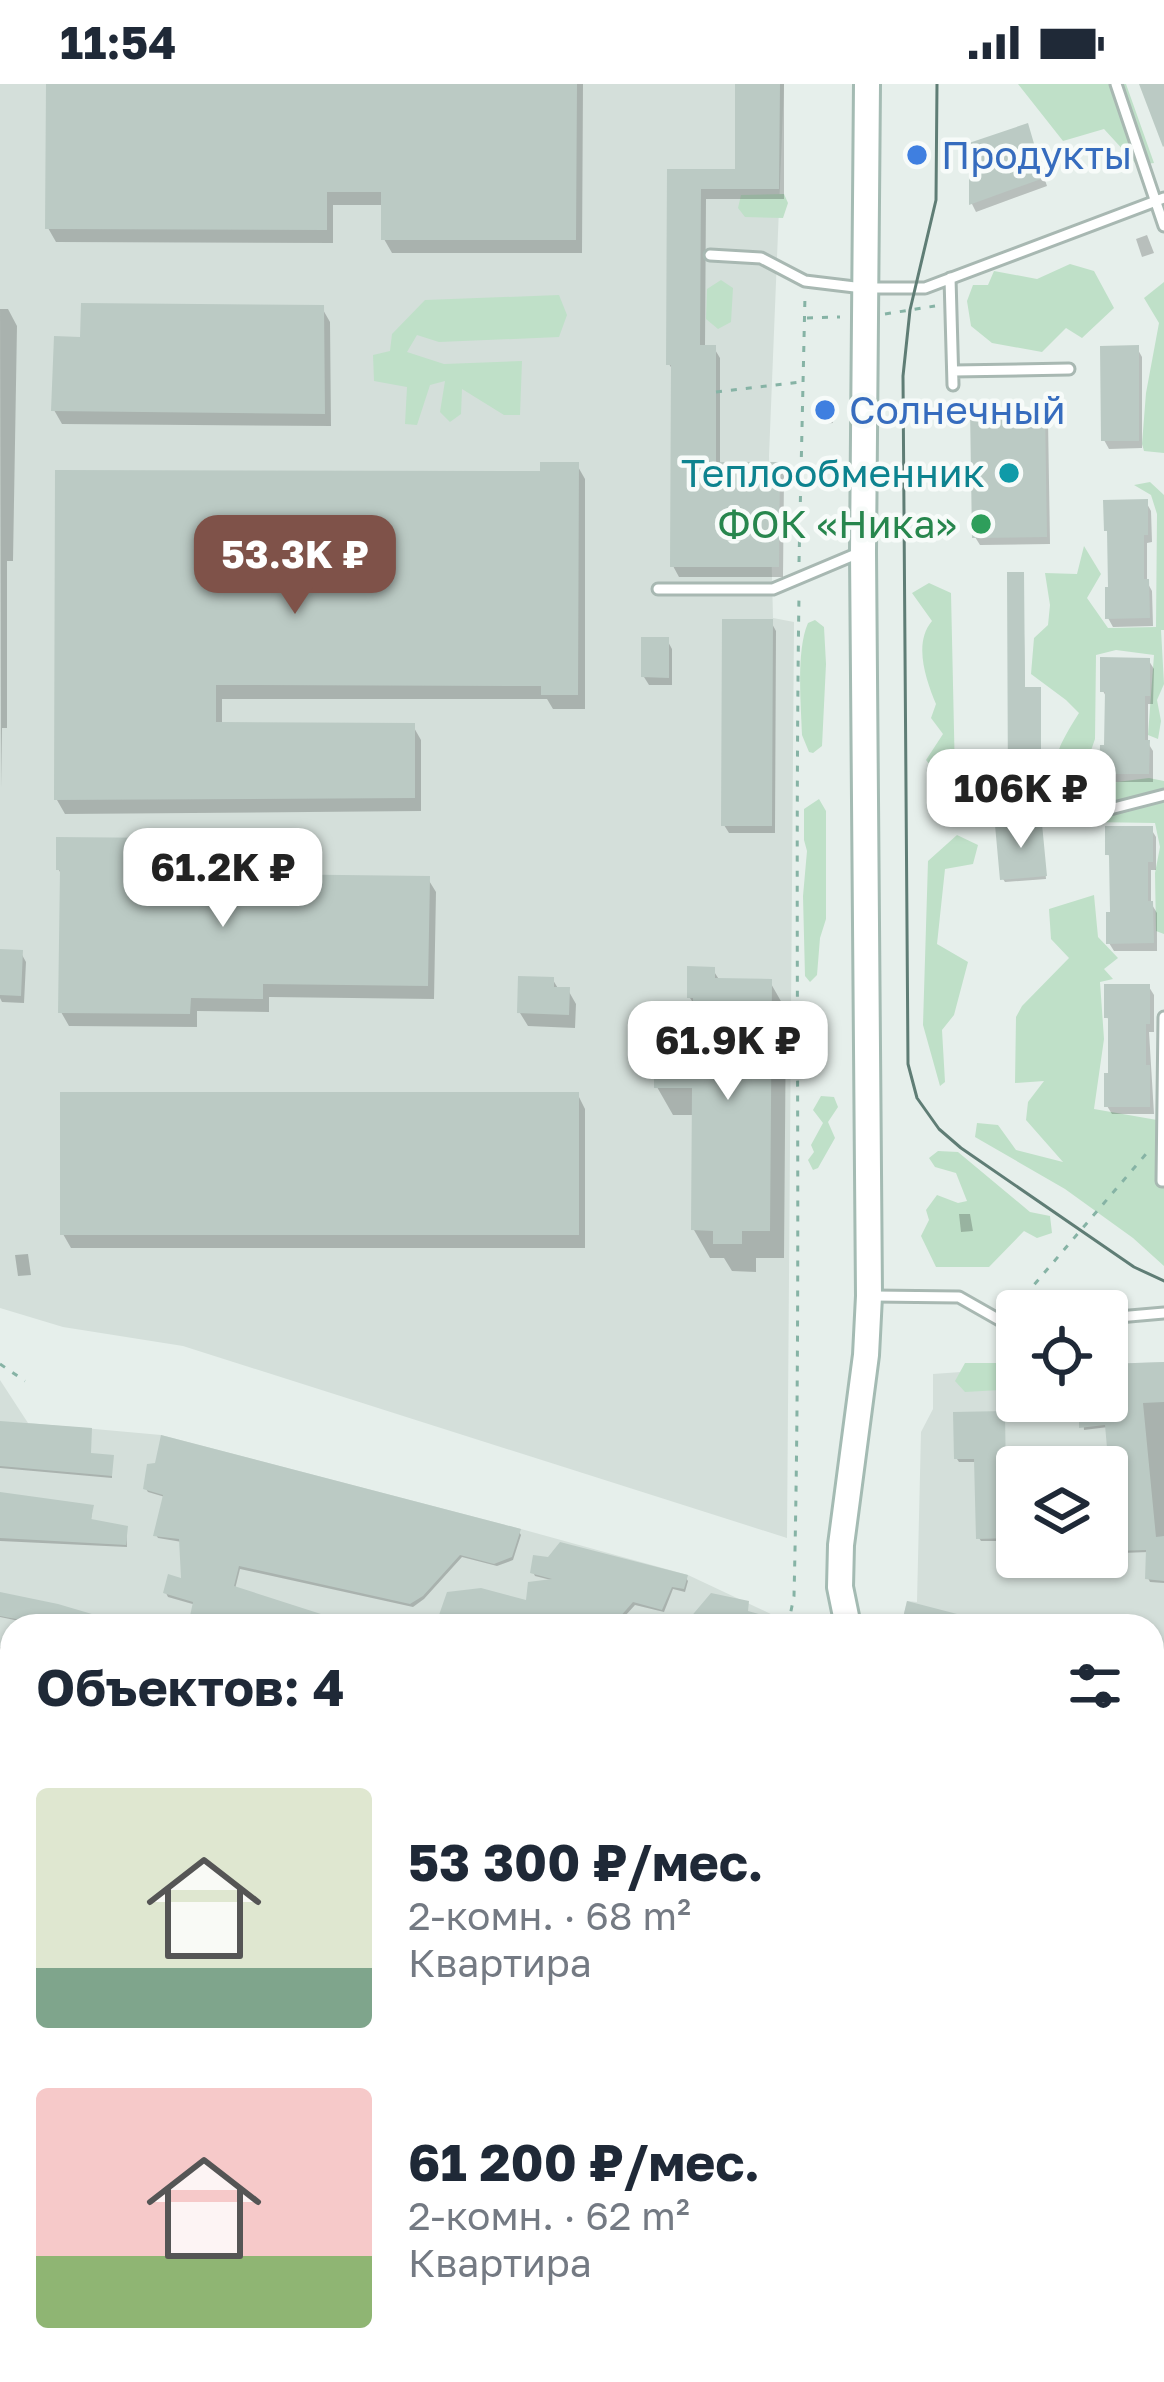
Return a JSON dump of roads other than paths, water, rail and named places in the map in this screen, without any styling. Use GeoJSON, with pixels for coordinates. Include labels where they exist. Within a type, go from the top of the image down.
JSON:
{"type":"FeatureCollection","features":[{"type":"Feature","properties":{"kind":"main road"},"geometry":{"type":"LineString","coordinates":[[846,1614],[840,1587],[841,1545],[864,1376],[869,1296],[863,552],[866,84]]}},
{"type":"Feature","properties":{"kind":"main road"},"geometry":{"type":"LineString","coordinates":[[833,1614],[840,1587]]}},
{"type":"Feature","properties":{"kind":"lane"},"geometry":{"type":"LineString","coordinates":[[1116,84],[1160,199],[1164,226]]}},
{"type":"Feature","properties":{"kind":"lane"},"geometry":{"type":"LineString","coordinates":[[710,256],[761,258],[805,281],[863,288],[925,288],[1160,199]]}},
{"type":"Feature","properties":{"kind":"lane"},"geometry":{"type":"LineString","coordinates":[[950,278],[953,385]]}},
{"type":"Feature","properties":{"kind":"lane"},"geometry":{"type":"LineString","coordinates":[[953,371],[1070,370]]}},
{"type":"Feature","properties":{"kind":"lane"},"geometry":{"type":"LineString","coordinates":[[658,589],[773,589],[863,552]]}},
{"type":"Feature","properties":{"kind":"lane"},"geometry":{"type":"LineString","coordinates":[[985,813],[1079,817],[1164,796]]}},
{"type":"Feature","properties":{"kind":"lane"},"geometry":{"type":"LineString","coordinates":[[1164,1017],[1164,1181]]}},
{"type":"Feature","properties":{"kind":"lane"},"geometry":{"type":"LineString","coordinates":[[869,1296],[959,1297],[996,1318]]}},
{"type":"Feature","properties":{"kind":"lane"},"geometry":{"type":"LineString","coordinates":[[1128,1316],[1164,1313]]}},
{"type":"Feature","properties":{"kind":"tram line"},"geometry":{"type":"LineString","coordinates":[[937,84],[936,200],[910,310],[903,376],[908,1064],[917,1098],[939,1129],[961,1148],[1134,1267],[1164,1281]]}},
{"type":"Feature","properties":{"kind":"place","name":"Продукты"},"geometry":{"type":"Point","coordinates":[917,155]}},
{"type":"Feature","properties":{"kind":"place","name":"Солнечный"},"geometry":{"type":"Point","coordinates":[825,410]}},
{"type":"Feature","properties":{"kind":"place","name":"Теплообменник"},"geometry":{"type":"Point","coordinates":[1009,473]}},
{"type":"Feature","properties":{"kind":"place","name":"ФОК «Ника»"},"geometry":{"type":"Point","coordinates":[981,524]}}]}
